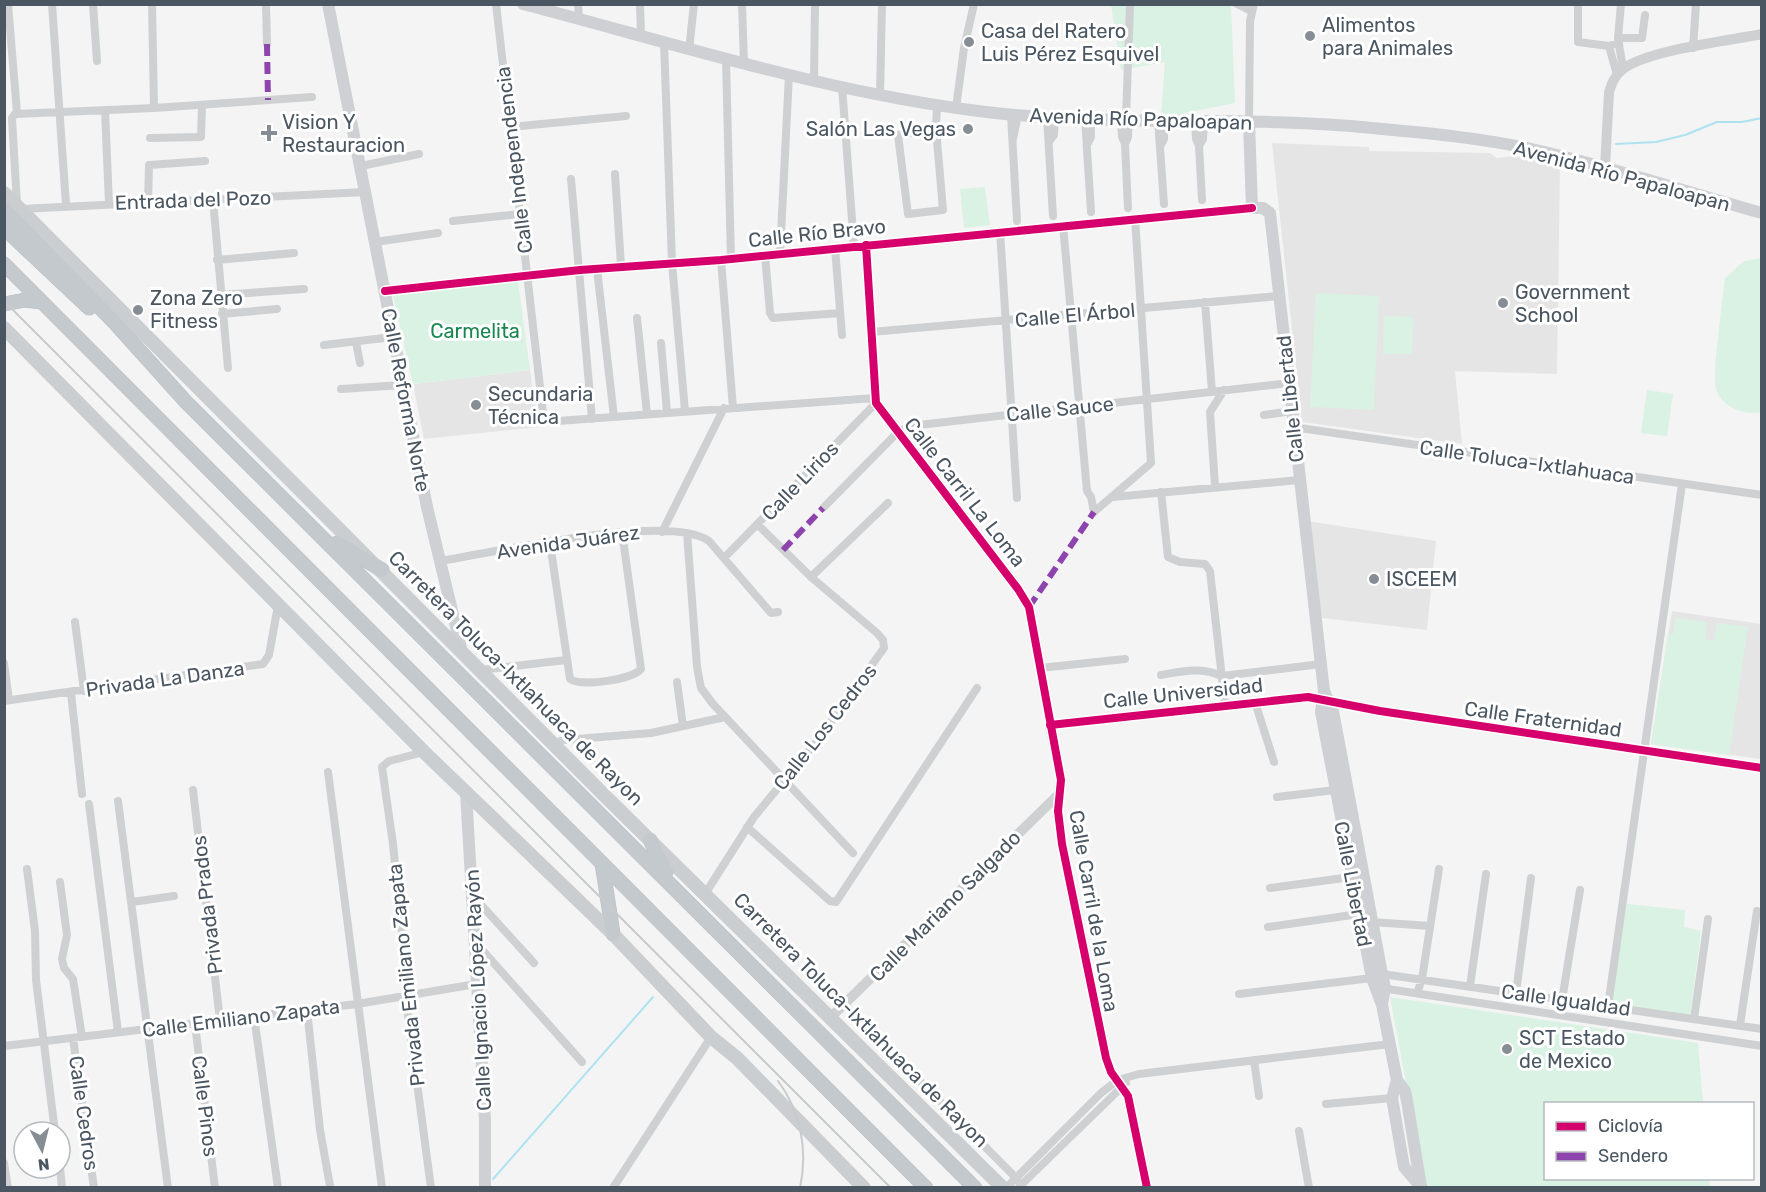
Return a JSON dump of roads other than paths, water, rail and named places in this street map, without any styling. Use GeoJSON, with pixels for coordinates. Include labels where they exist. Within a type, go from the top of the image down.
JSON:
{"type":"FeatureCollection","features":[{"type":"Feature","properties":{"kind":"highway","name":"Carretera Toluca-Ixtlahuaca de Rayon"},"geometry":{"type":"LineString","coordinates":[[14,208],[148,362],[975,1188]]}},
{"type":"Feature","properties":{"kind":"highway"},"geometry":{"type":"LineString","coordinates":[[4,228],[148,362]]}},
{"type":"Feature","properties":{"kind":"highway"},"geometry":{"type":"LineString","coordinates":[[4,264],[926,1188]]}},
{"type":"Feature","properties":{"kind":"highway"},"geometry":{"type":"LineString","coordinates":[[4,304],[25,300],[42,302]]}},
{"type":"Feature","properties":{"kind":"highway"},"geometry":{"type":"LineString","coordinates":[[317,531],[381,570]]}},
{"type":"Feature","properties":{"kind":"highway"},"geometry":{"type":"LineString","coordinates":[[650,840],[672,884]]}},
{"type":"Feature","properties":{"kind":"highway"},"geometry":{"type":"LineString","coordinates":[[602,863],[613,934]]}},
{"type":"Feature","properties":{"kind":"main road","name":"Calle Reforma Norte"},"geometry":{"type":"LineString","coordinates":[[328,4],[402,385],[462,652]]}},
{"type":"Feature","properties":{"kind":"main road","name":"Avenida Río Papaloapan"},"geometry":{"type":"LineString","coordinates":[[523,4],[541,7],[744,64],[937,105],[1014,115],[1051,117],[1372,128],[1494,142],[1605,168],[1761,213]]}},
{"type":"Feature","properties":{"kind":"main road"},"geometry":{"type":"LineString","coordinates":[[1249,122],[1252,208]]}},
{"type":"Feature","properties":{"kind":"main road","name":"Carretera Toluca-Ixtlahuaca de Rayon"},"geometry":{"type":"LineString","coordinates":[[4,193],[14,208],[1004,1188]]}},
{"type":"Feature","properties":{"kind":"main road","name":"Calle Libertad"},"geometry":{"type":"LineString","coordinates":[[1252,208],[1263,208],[1270,213],[1324,698],[1372,922],[1382,1005],[1397,1080],[1405,1091],[1421,1187]]}},
{"type":"Feature","properties":{"kind":"main road"},"geometry":{"type":"LineString","coordinates":[[4,328],[424,752],[613,934],[711,1037],[737,1058],[864,1188]]}},
{"type":"Feature","properties":{"kind":"main road","name":"Calle Libertad"},"geometry":{"type":"LineString","coordinates":[[1324,698],[1321,712],[1335,790],[1359,914],[1378,982]]}},
{"type":"Feature","properties":{"kind":"main road","name":"Calle Ignacio López Rayón"},"geometry":{"type":"LineString","coordinates":[[466,792],[474,897],[476,984],[485,1120],[485,1188]]}},
{"type":"Feature","properties":{"kind":"main road","name":"Calle Libertad"},"geometry":{"type":"LineString","coordinates":[[1397,1080],[1392,1098],[1404,1167],[1421,1187]]}},
{"type":"Feature","properties":{"kind":"street"},"geometry":{"type":"LineString","coordinates":[[8,4],[15,114],[14,208]]}},
{"type":"Feature","properties":{"kind":"street"},"geometry":{"type":"LineString","coordinates":[[52,4],[66,205]]}},
{"type":"Feature","properties":{"kind":"street"},"geometry":{"type":"LineString","coordinates":[[93,4],[97,61]]}},
{"type":"Feature","properties":{"kind":"street"},"geometry":{"type":"LineString","coordinates":[[152,4],[154,108]]}},
{"type":"Feature","properties":{"kind":"street"},"geometry":{"type":"LineString","coordinates":[[266,4],[267,44]]}},
{"type":"Feature","properties":{"kind":"street","name":"Calle Independencia"},"geometry":{"type":"LineString","coordinates":[[496,4],[544,422],[592,419]]}},
{"type":"Feature","properties":{"kind":"street"},"geometry":{"type":"LineString","coordinates":[[578,4],[579,19]]}},
{"type":"Feature","properties":{"kind":"street"},"geometry":{"type":"LineString","coordinates":[[640,4],[641,36]]}},
{"type":"Feature","properties":{"kind":"street"},"geometry":{"type":"LineString","coordinates":[[689,50],[694,4]]}},
{"type":"Feature","properties":{"kind":"street"},"geometry":{"type":"LineString","coordinates":[[742,4],[744,64]]}},
{"type":"Feature","properties":{"kind":"street"},"geometry":{"type":"LineString","coordinates":[[814,80],[815,4]]}},
{"type":"Feature","properties":{"kind":"street"},"geometry":{"type":"LineString","coordinates":[[880,94],[882,4]]}},
{"type":"Feature","properties":{"kind":"street"},"geometry":{"type":"LineString","coordinates":[[956,108],[962,57],[974,4]]}},
{"type":"Feature","properties":{"kind":"street"},"geometry":{"type":"LineString","coordinates":[[1128,208],[1125,119],[1130,4]]}},
{"type":"Feature","properties":{"kind":"street"},"geometry":{"type":"LineString","coordinates":[[1237,4],[1253,8],[1249,122]]}},
{"type":"Feature","properties":{"kind":"street"},"geometry":{"type":"LineString","coordinates":[[1578,4],[1578,42],[1609,46],[1642,38],[1645,15]]}},
{"type":"Feature","properties":{"kind":"street"},"geometry":{"type":"LineString","coordinates":[[1605,168],[1610,93],[1620,72],[1621,4]]}},
{"type":"Feature","properties":{"kind":"street"},"geometry":{"type":"LineString","coordinates":[[1693,48],[1696,4]]}},
{"type":"Feature","properties":{"kind":"street"},"geometry":{"type":"LineString","coordinates":[[1620,72],[1634,62],[1648,57],[1761,34]]}},
{"type":"Feature","properties":{"kind":"street"},"geometry":{"type":"LineString","coordinates":[[664,42],[672,263],[685,411]]}},
{"type":"Feature","properties":{"kind":"street"},"geometry":{"type":"LineString","coordinates":[[1619,44],[1634,62]]}},
{"type":"Feature","properties":{"kind":"street"},"geometry":{"type":"LineString","coordinates":[[1609,46],[1620,72]]}},
{"type":"Feature","properties":{"kind":"street"},"geometry":{"type":"LineString","coordinates":[[726,59],[731,259]]}},
{"type":"Feature","properties":{"kind":"street"},"geometry":{"type":"LineString","coordinates":[[780,254],[789,74]]}},
{"type":"Feature","properties":{"kind":"street"},"geometry":{"type":"LineString","coordinates":[[842,86],[854,246]]}},
{"type":"Feature","properties":{"kind":"street"},"geometry":{"type":"LineString","coordinates":[[15,114],[154,108],[312,97]]}},
{"type":"Feature","properties":{"kind":"street"},"geometry":{"type":"LineString","coordinates":[[150,138],[201,137],[202,105]]}},
{"type":"Feature","properties":{"kind":"street"},"geometry":{"type":"LineString","coordinates":[[936,129],[898,135],[908,214],[943,210],[936,129],[937,105]]}},
{"type":"Feature","properties":{"kind":"street"},"geometry":{"type":"LineString","coordinates":[[105,110],[109,204]]}},
{"type":"Feature","properties":{"kind":"street"},"geometry":{"type":"LineString","coordinates":[[1014,115],[1017,221]]}},
{"type":"Feature","properties":{"kind":"street"},"geometry":{"type":"LineString","coordinates":[[510,127],[626,116]]}},
{"type":"Feature","properties":{"kind":"street"},"geometry":{"type":"LineString","coordinates":[[1051,117],[1054,135],[1050,141],[1053,216]]}},
{"type":"Feature","properties":{"kind":"street"},"geometry":{"type":"LineString","coordinates":[[1088,118],[1091,137],[1088,143],[1090,212]]}},
{"type":"Feature","properties":{"kind":"street"},"geometry":{"type":"LineString","coordinates":[[1161,120],[1164,139],[1161,145],[1164,204]]}},
{"type":"Feature","properties":{"kind":"street"},"geometry":{"type":"LineString","coordinates":[[1199,121],[1203,139],[1199,146],[1202,200]]}},
{"type":"Feature","properties":{"kind":"street"},"geometry":{"type":"LineString","coordinates":[[361,166],[419,154]]}},
{"type":"Feature","properties":{"kind":"street"},"geometry":{"type":"LineString","coordinates":[[148,201],[149,165],[205,160]]}},
{"type":"Feature","properties":{"kind":"street"},"geometry":{"type":"LineString","coordinates":[[615,174],[621,266]]}},
{"type":"Feature","properties":{"kind":"street"},"geometry":{"type":"LineString","coordinates":[[571,179],[592,419],[667,412],[876,400],[866,245]]}},
{"type":"Feature","properties":{"kind":"street","name":"Entrada del Pozo"},"geometry":{"type":"LineString","coordinates":[[14,208],[365,192]]}},
{"type":"Feature","properties":{"kind":"street"},"geometry":{"type":"LineString","coordinates":[[213,200],[228,368]]}},
{"type":"Feature","properties":{"kind":"street","name":"Calle Río Bravo"},"geometry":{"type":"LineString","coordinates":[[385,291],[597,268],[721,260],[1252,208]]}},
{"type":"Feature","properties":{"kind":"street"},"geometry":{"type":"LineString","coordinates":[[453,221],[520,214]]}},
{"type":"Feature","properties":{"kind":"street"},"geometry":{"type":"LineString","coordinates":[[1063,225],[1087,491],[1091,497],[1094,512],[1151,463],[1135,218]]}},
{"type":"Feature","properties":{"kind":"street"},"geometry":{"type":"LineString","coordinates":[[1000,231],[1017,498]]}},
{"type":"Feature","properties":{"kind":"street"},"geometry":{"type":"LineString","coordinates":[[375,242],[438,233]]}},
{"type":"Feature","properties":{"kind":"street"},"geometry":{"type":"LineString","coordinates":[[835,248],[842,335]]}},
{"type":"Feature","properties":{"kind":"street"},"geometry":{"type":"LineString","coordinates":[[218,260],[294,253]]}},
{"type":"Feature","properties":{"kind":"street"},"geometry":{"type":"LineString","coordinates":[[765,255],[771,316],[840,313]]}},
{"type":"Feature","properties":{"kind":"street"},"geometry":{"type":"LineString","coordinates":[[662,532],[728,408],[721,260]]}},
{"type":"Feature","properties":{"kind":"street"},"geometry":{"type":"LineString","coordinates":[[597,268],[614,417]]}},
{"type":"Feature","properties":{"kind":"street"},"geometry":{"type":"LineString","coordinates":[[220,296],[304,289]]}},
{"type":"Feature","properties":{"kind":"street","name":"Calle El Árbol"},"geometry":{"type":"LineString","coordinates":[[871,332],[1006,322],[1279,296]]}},
{"type":"Feature","properties":{"kind":"street"},"geometry":{"type":"LineString","coordinates":[[1205,303],[1212,392]]}},
{"type":"Feature","properties":{"kind":"street"},"geometry":{"type":"LineString","coordinates":[[222,314],[277,309]]}},
{"type":"Feature","properties":{"kind":"street"},"geometry":{"type":"LineString","coordinates":[[637,318],[646,414]]}},
{"type":"Feature","properties":{"kind":"street"},"geometry":{"type":"LineString","coordinates":[[324,345],[393,337]]}},
{"type":"Feature","properties":{"kind":"street"},"geometry":{"type":"LineString","coordinates":[[356,342],[360,363]]}},
{"type":"Feature","properties":{"kind":"street"},"geometry":{"type":"LineString","coordinates":[[661,343],[667,412]]}},
{"type":"Feature","properties":{"kind":"street","name":"Calle Sauce"},"geometry":{"type":"LineString","coordinates":[[898,432],[910,426],[1289,383]]}},
{"type":"Feature","properties":{"kind":"street"},"geometry":{"type":"LineString","coordinates":[[341,389],[402,385]]}},
{"type":"Feature","properties":{"kind":"street"},"geometry":{"type":"LineString","coordinates":[[1215,486],[1210,412],[1224,390]]}},
{"type":"Feature","properties":{"kind":"street","name":"Calle Carril La Loma"},"geometry":{"type":"LineString","coordinates":[[876,400],[1018,589],[1029,607]]}},
{"type":"Feature","properties":{"kind":"street","name":"Calle Lirios"},"geometry":{"type":"LineString","coordinates":[[724,558],[876,400]]}},
{"type":"Feature","properties":{"kind":"street"},"geometry":{"type":"LineString","coordinates":[[1264,415],[1292,411]]}},
{"type":"Feature","properties":{"kind":"street","name":"Calle Toluca-Ixtlahuaca"},"geometry":{"type":"LineString","coordinates":[[1293,427],[1761,495]]}},
{"type":"Feature","properties":{"kind":"street"},"geometry":{"type":"LineString","coordinates":[[823,508],[898,432]]}},
{"type":"Feature","properties":{"kind":"street"},"geometry":{"type":"LineString","coordinates":[[1113,496],[1299,480]]}},
{"type":"Feature","properties":{"kind":"street"},"geometry":{"type":"LineString","coordinates":[[1608,1006],[1682,484]]}},
{"type":"Feature","properties":{"kind":"street"},"geometry":{"type":"LineString","coordinates":[[1161,492],[1168,557],[1180,562],[1205,564],[1211,574],[1224,705]]}},
{"type":"Feature","properties":{"kind":"street"},"geometry":{"type":"LineString","coordinates":[[812,578],[888,503]]}},
{"type":"Feature","properties":{"kind":"street","name":"Calle Los Cedros"},"geometry":{"type":"LineString","coordinates":[[705,894],[744,831],[884,648],[883,640],[877,633],[812,578],[757,524]]}},
{"type":"Feature","properties":{"kind":"street"},"geometry":{"type":"LineString","coordinates":[[550,543],[566,660],[572,681],[578,683],[631,677],[639,672],[640,663],[622,532]]}},
{"type":"Feature","properties":{"kind":"street","name":"Avenida Juárez"},"geometry":{"type":"LineString","coordinates":[[440,561],[622,532],[687,533],[704,537],[771,613],[778,612]]}},
{"type":"Feature","properties":{"kind":"street"},"geometry":{"type":"LineString","coordinates":[[687,533],[699,680],[706,695],[724,717],[853,853]]}},
{"type":"Feature","properties":{"kind":"street","name":"Privada La Danza"},"geometry":{"type":"LineString","coordinates":[[7,701],[265,664],[269,656],[278,605]]}},
{"type":"Feature","properties":{"kind":"street","name":"Calle Carril de la Loma"},"geometry":{"type":"LineString","coordinates":[[1029,607],[1061,780],[1059,822],[1081,944],[1106,1058],[1129,1099],[1147,1188]]}},
{"type":"Feature","properties":{"kind":"street"},"geometry":{"type":"LineString","coordinates":[[75,622],[84,691]]}},
{"type":"Feature","properties":{"kind":"street"},"geometry":{"type":"LineString","coordinates":[[1040,668],[1125,659]]}},
{"type":"Feature","properties":{"kind":"street"},"geometry":{"type":"LineString","coordinates":[[481,670],[566,660]]}},
{"type":"Feature","properties":{"kind":"street"},"geometry":{"type":"LineString","coordinates":[[4,663],[7,701]]}},
{"type":"Feature","properties":{"kind":"street"},"geometry":{"type":"LineString","coordinates":[[1161,675],[1195,669],[1208,670],[1222,676],[1321,664]]}},
{"type":"Feature","properties":{"kind":"street"},"geometry":{"type":"LineString","coordinates":[[677,682],[683,726]]}},
{"type":"Feature","properties":{"kind":"street"},"geometry":{"type":"LineString","coordinates":[[744,831],[830,901],[836,902],[977,688]]}},
{"type":"Feature","properties":{"kind":"street"},"geometry":{"type":"LineString","coordinates":[[71,693],[82,794]]}},
{"type":"Feature","properties":{"kind":"street","name":"Calle Universidad"},"geometry":{"type":"LineString","coordinates":[[1050,724],[1255,702],[1308,697],[1324,698]]}},
{"type":"Feature","properties":{"kind":"street","name":"Calle Fraternidad"},"geometry":{"type":"LineString","coordinates":[[1324,698],[1761,768]]}},
{"type":"Feature","properties":{"kind":"street"},"geometry":{"type":"LineString","coordinates":[[1255,702],[1274,762]]}},
{"type":"Feature","properties":{"kind":"street"},"geometry":{"type":"LineString","coordinates":[[554,743],[564,740],[640,735],[724,717]]}},
{"type":"Feature","properties":{"kind":"street","name":"Privada Emiliano Zapata"},"geometry":{"type":"LineString","coordinates":[[424,752],[385,764],[382,767],[393,844],[407,996],[431,1188]]}},
{"type":"Feature","properties":{"kind":"street"},"geometry":{"type":"LineString","coordinates":[[328,772],[382,1188]]}},
{"type":"Feature","properties":{"kind":"street","name":"Privada Prados"},"geometry":{"type":"LineString","coordinates":[[193,790],[220,1020]]}},
{"type":"Feature","properties":{"kind":"street"},"geometry":{"type":"LineString","coordinates":[[1278,797],[1335,790]]}},
{"type":"Feature","properties":{"kind":"street","name":"Calle Mariano Salgado"},"geometry":{"type":"LineString","coordinates":[[830,1018],[846,1006],[1059,794]]}},
{"type":"Feature","properties":{"kind":"street"},"geometry":{"type":"LineString","coordinates":[[118,801],[168,1188]]}},
{"type":"Feature","properties":{"kind":"street"},"geometry":{"type":"LineString","coordinates":[[89,804],[118,1032]]}},
{"type":"Feature","properties":{"kind":"street"},"geometry":{"type":"LineString","coordinates":[[27,869],[36,972],[54,1120]]}},
{"type":"Feature","properties":{"kind":"street"},"geometry":{"type":"LineString","coordinates":[[1417,993],[1422,979],[1439,869]]}},
{"type":"Feature","properties":{"kind":"street"},"geometry":{"type":"LineString","coordinates":[[1470,986],[1486,874]]}},
{"type":"Feature","properties":{"kind":"street"},"geometry":{"type":"LineString","coordinates":[[1270,888],[1352,877]]}},
{"type":"Feature","properties":{"kind":"street"},"geometry":{"type":"LineString","coordinates":[[1516,993],[1532,878]]}},
{"type":"Feature","properties":{"kind":"street","name":"Calle Cedros"},"geometry":{"type":"LineString","coordinates":[[60,882],[67,935],[62,959],[64,968],[73,979],[94,1188]]}},
{"type":"Feature","properties":{"kind":"street"},"geometry":{"type":"LineString","coordinates":[[1562,1000],[1580,890]]}},
{"type":"Feature","properties":{"kind":"street"},"geometry":{"type":"LineString","coordinates":[[132,902],[174,896]]}},
{"type":"Feature","properties":{"kind":"street"},"geometry":{"type":"LineString","coordinates":[[474,897],[534,963]]}},
{"type":"Feature","properties":{"kind":"street"},"geometry":{"type":"LineString","coordinates":[[1740,1025],[1757,910]]}},
{"type":"Feature","properties":{"kind":"street"},"geometry":{"type":"LineString","coordinates":[[1268,927],[1359,914]]}},
{"type":"Feature","properties":{"kind":"street"},"geometry":{"type":"LineString","coordinates":[[1695,1019],[1708,919]]}},
{"type":"Feature","properties":{"kind":"street"},"geometry":{"type":"LineString","coordinates":[[1372,922],[1430,926]]}},
{"type":"Feature","properties":{"kind":"street"},"geometry":{"type":"LineString","coordinates":[[475,942],[582,1062]]}},
{"type":"Feature","properties":{"kind":"street","name":"Calle Igualdad"},"geometry":{"type":"LineString","coordinates":[[1378,982],[1422,979],[1761,1029]]}},
{"type":"Feature","properties":{"kind":"street"},"geometry":{"type":"LineString","coordinates":[[1239,994],[1378,982]]}},
{"type":"Feature","properties":{"kind":"street","name":"Calle Igualdad"},"geometry":{"type":"LineString","coordinates":[[1378,982],[1417,993],[1761,1046]]}},
{"type":"Feature","properties":{"kind":"street","name":"Calle Emiliano Zapata"},"geometry":{"type":"LineString","coordinates":[[4,1046],[357,1004],[476,984]]}},
{"type":"Feature","properties":{"kind":"street"},"geometry":{"type":"LineString","coordinates":[[846,1006],[1019,1183]]}},
{"type":"Feature","properties":{"kind":"street"},"geometry":{"type":"LineString","coordinates":[[307,1010],[320,1130],[330,1186]]}},
{"type":"Feature","properties":{"kind":"street"},"geometry":{"type":"LineString","coordinates":[[254,1016],[278,1188]]}},
{"type":"Feature","properties":{"kind":"street","name":"Calle Pinos"},"geometry":{"type":"LineString","coordinates":[[195,1024],[215,1188]]}},
{"type":"Feature","properties":{"kind":"street"},"geometry":{"type":"LineString","coordinates":[[613,1188],[711,1037]]}},
{"type":"Feature","properties":{"kind":"street"},"geometry":{"type":"LineString","coordinates":[[1004,1188],[1019,1183],[1120,1083],[1132,1076],[1390,1044]]}},
{"type":"Feature","properties":{"kind":"street"},"geometry":{"type":"LineString","coordinates":[[1254,1060],[1259,1096]]}},
{"type":"Feature","properties":{"kind":"street"},"geometry":{"type":"LineString","coordinates":[[1326,1104],[1392,1098]]}},
{"type":"Feature","properties":{"kind":"street"},"geometry":{"type":"LineString","coordinates":[[931,1118],[944,1106]]}},
{"type":"Feature","properties":{"kind":"street"},"geometry":{"type":"LineString","coordinates":[[1299,1131],[1309,1188]]}},
{"type":"Feature","properties":{"kind":"street"},"geometry":{"type":"LineString","coordinates":[[5,1165],[8,1188]]}},
{"type":"Feature","properties":{"kind":"waterway"},"geometry":{"type":"LineString","coordinates":[[1616,144],[1656,142],[1685,135],[1717,122],[1742,122],[1762,118]]}},
{"type":"Feature","properties":{"kind":"waterway"},"geometry":{"type":"LineString","coordinates":[[493,1179],[653,997]]}},
{"type":"Feature","properties":{"kind":"railway"},"geometry":{"type":"LineString","coordinates":[[4,301],[891,1188]]}},
{"type":"Feature","properties":{"kind":"railway"},"geometry":{"type":"LineString","coordinates":[[778,1081],[792,1105],[801,1132],[803,1160],[800,1188]]}},
{"type":"Feature","properties":{"kind":"place","name":"Alimentos para Animales"},"geometry":{"type":"Point","coordinates":[1310,36]}},
{"type":"Feature","properties":{"kind":"place","name":"Casa del Ratero Luis Pérez Esquivel"},"geometry":{"type":"Point","coordinates":[969,42]}},
{"type":"Feature","properties":{"kind":"place","name":"Salón Las Vegas"},"geometry":{"type":"Point","coordinates":[968,129]}},
{"type":"Feature","properties":{"kind":"place","name":"Vision Y Restauracion"},"geometry":{"type":"Point","coordinates":[269,133]}},
{"type":"Feature","properties":{"kind":"place","name":"Government School"},"geometry":{"type":"Point","coordinates":[1503,303]}},
{"type":"Feature","properties":{"kind":"place","name":"Zona Zero Fitness"},"geometry":{"type":"Point","coordinates":[138,310]}},
{"type":"Feature","properties":{"kind":"place","name":"Secundaria Técnica"},"geometry":{"type":"Point","coordinates":[476,405]}},
{"type":"Feature","properties":{"kind":"place","name":"ISCEEM"},"geometry":{"type":"Point","coordinates":[1374,579]}},
{"type":"Feature","properties":{"kind":"place","name":"SCT Estado de Mexico"},"geometry":{"type":"Point","coordinates":[1507,1049]}},
{"type":"Feature","properties":{"kind":"park label","name":"Carmelita"},"geometry":{"type":"Point","coordinates":[475,331]}}]}
